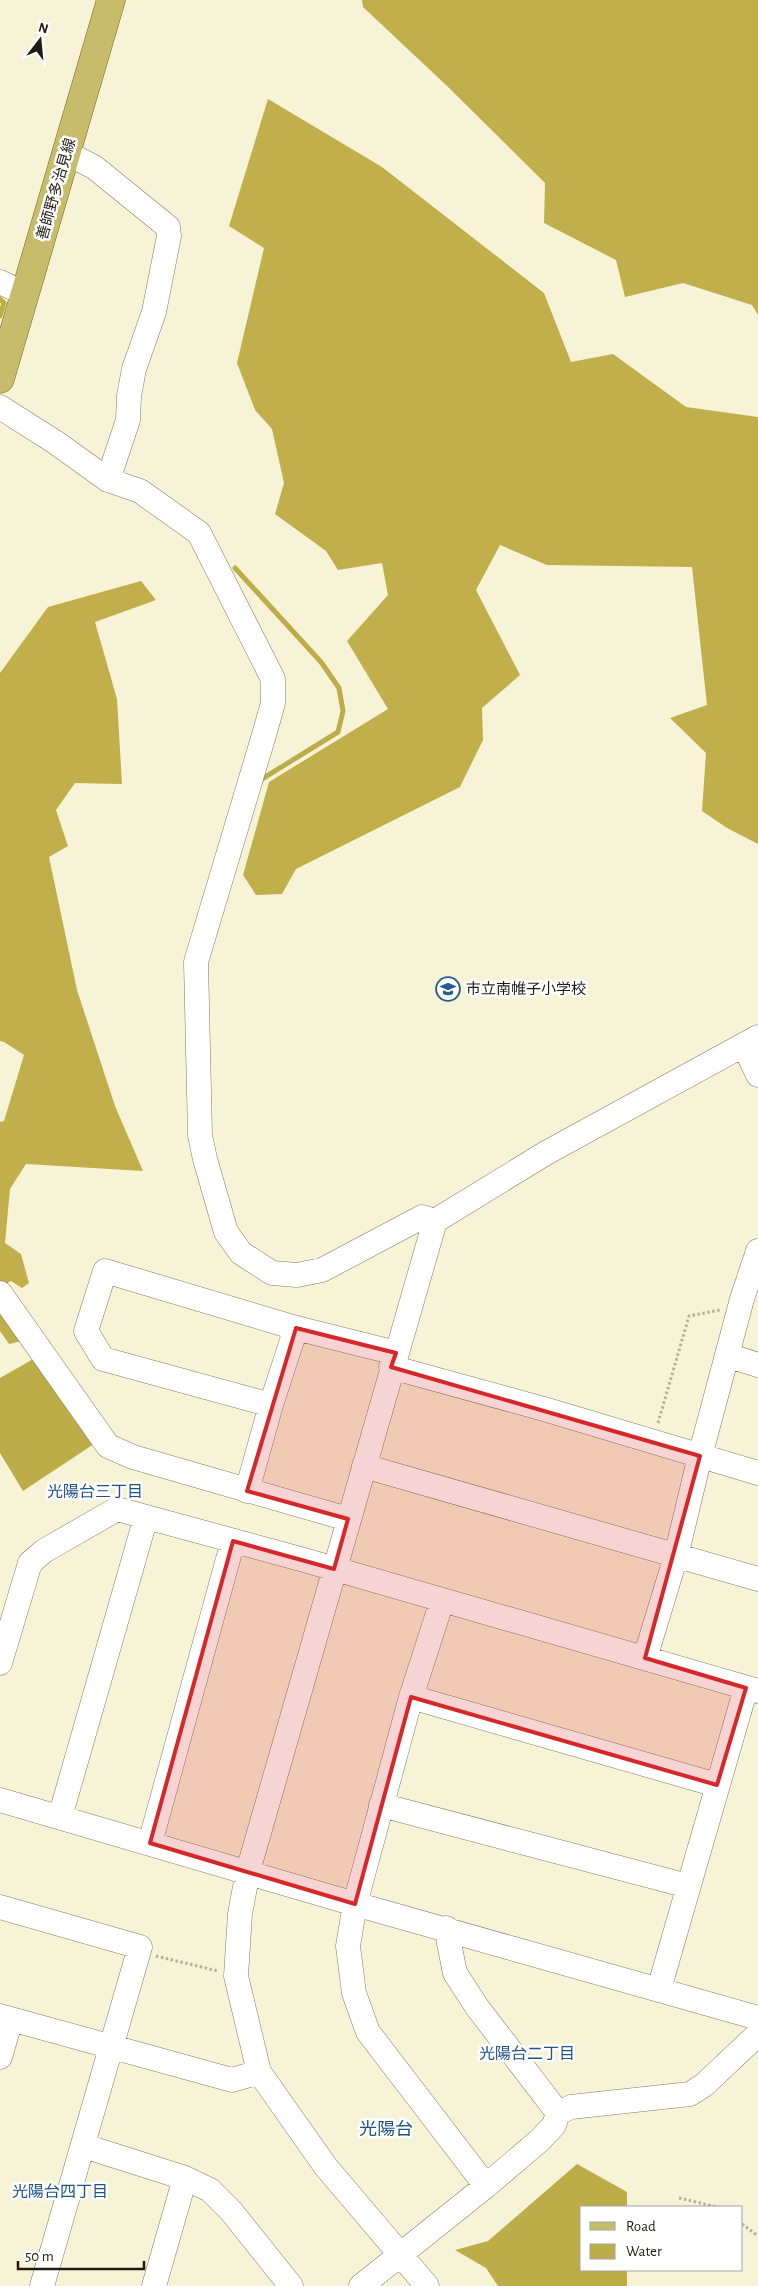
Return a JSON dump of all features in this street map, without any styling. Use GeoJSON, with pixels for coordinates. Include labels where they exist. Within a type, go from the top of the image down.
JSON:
{"type":"FeatureCollection","features":[{"type":"Feature","properties":{"kind":"main road","name":"善師野多治見線"},"geometry":{"type":"LineString","coordinates":[[0,379],[111,0]]}},
{"type":"Feature","properties":{"kind":"street"},"geometry":{"type":"LineString","coordinates":[[66,153],[94,167],[168,227],[169,236],[154,312],[134,369],[129,396],[128,420],[108,480]]}},
{"type":"Feature","properties":{"kind":"street"},"geometry":{"type":"LineString","coordinates":[[0,282],[25,294]]}},
{"type":"Feature","properties":{"kind":"street"},"geometry":{"type":"LineString","coordinates":[[0,407],[55,442],[108,480],[140,491],[199,532],[273,680],[273,703],[251,784],[196,962],[200,1135],[226,1232],[241,1253],[272,1273],[297,1275],[322,1270],[422,1217],[435,1221]]}},
{"type":"Feature","properties":{"kind":"street"},"geometry":{"type":"LineString","coordinates":[[427,2286],[326,2167],[259,2072],[236,1976],[240,1914],[248,1871],[393,1360],[435,1221],[546,1153],[751,1041],[758,1075]]}},
{"type":"Feature","properties":{"kind":"street"},"geometry":{"type":"LineString","coordinates":[[645,1658],[676,1556],[700,1456],[740,1306],[758,1254]]}},
{"type":"Feature","properties":{"kind":"street"},"geometry":{"type":"LineString","coordinates":[[271,1405],[103,1359],[86,1331],[105,1271],[296,1328],[758,1473]]}},
{"type":"Feature","properties":{"kind":"street"},"geometry":{"type":"LineString","coordinates":[[0,1293],[108,1446],[133,1457],[348,1519]]}},
{"type":"Feature","properties":{"kind":"street"},"geometry":{"type":"LineString","coordinates":[[247,1491],[271,1405],[296,1328]]}},
{"type":"Feature","properties":{"kind":"street"},"geometry":{"type":"LineString","coordinates":[[727,1356],[758,1365]]}},
{"type":"Feature","properties":{"kind":"street"},"geometry":{"type":"LineString","coordinates":[[364,1466],[758,1579]]}},
{"type":"Feature","properties":{"kind":"street"},"geometry":{"type":"LineString","coordinates":[[0,1663],[30,1563],[44,1551],[117,1509],[334,1569],[752,1690],[717,1785],[659,1989]]}},
{"type":"Feature","properties":{"kind":"street"},"geometry":{"type":"LineString","coordinates":[[60,1817],[146,1517]]}},
{"type":"Feature","properties":{"kind":"street"},"geometry":{"type":"LineString","coordinates":[[150,1842],[233,1541]]}},
{"type":"Feature","properties":{"kind":"street"},"geometry":{"type":"LineString","coordinates":[[442,1600],[411,1697],[381,1805],[355,1904],[348,1946],[354,1993],[368,2032],[486,2186]]}},
{"type":"Feature","properties":{"kind":"street"},"geometry":{"type":"LineString","coordinates":[[411,1697],[717,1785]]}},
{"type":"Feature","properties":{"kind":"street"},"geometry":{"type":"LineString","coordinates":[[0,1800],[150,1842],[355,1904],[446,1928],[758,2018]]}},
{"type":"Feature","properties":{"kind":"street"},"geometry":{"type":"LineString","coordinates":[[381,1805],[688,1886]]}},
{"type":"Feature","properties":{"kind":"street"},"geometry":{"type":"LineString","coordinates":[[0,1907],[140,1947],[42,2286]]}},
{"type":"Feature","properties":{"kind":"street"},"geometry":{"type":"LineString","coordinates":[[446,1928],[455,1973],[477,2008],[558,2113]]}},
{"type":"Feature","properties":{"kind":"street"},"geometry":{"type":"LineString","coordinates":[[0,2057],[6,2017],[232,2080],[259,2072]]}},
{"type":"Feature","properties":{"kind":"street"},"geometry":{"type":"LineString","coordinates":[[361,2286],[486,2186],[540,2140],[554,2126],[558,2113],[570,2107],[690,2094],[704,2085],[758,2034]]}},
{"type":"Feature","properties":{"kind":"street"},"geometry":{"type":"LineString","coordinates":[[84,2146],[185,2178],[210,2190],[230,2211],[291,2286]]}},
{"type":"Feature","properties":{"kind":"street"},"geometry":{"type":"LineString","coordinates":[[154,2286],[185,2178]]}},
{"type":"Feature","properties":{"kind":"path"},"geometry":{"type":"LineString","coordinates":[[652,1441],[689,1316],[740,1306]]}},
{"type":"Feature","properties":{"kind":"path"},"geometry":{"type":"LineString","coordinates":[[138,1951],[236,1976]]}},
{"type":"Feature","properties":{"kind":"path"},"geometry":{"type":"LineString","coordinates":[[679,2198],[713,2206]]}},
{"type":"Feature","properties":{"kind":"path"},"geometry":{"type":"LineString","coordinates":[[743,2225],[758,2236]]}},
{"type":"Feature","properties":{"kind":"highlighted area"},"geometry":{"type":"Polygon","coordinates":[[[296,1328],[396,1353],[391,1367],[700,1456],[645,1658],[746,1688],[717,1785],[411,1697],[355,1904],[150,1843],[233,1541],[334,1569],[348,1519],[247,1491],[296,1328]]]}},
{"type":"Feature","properties":{"kind":"shaded area"},"geometry":{"type":"Polygon","coordinates":[[[362,0],[758,0],[758,315],[752,305],[683,283],[625,297],[616,260],[544,223],[545,183],[446,85],[363,7],[362,0]]]}},
{"type":"Feature","properties":{"kind":"shaded area"},"geometry":{"type":"Polygon","coordinates":[[[268,99],[382,167],[544,293],[571,362],[613,354],[686,407],[758,417],[758,844],[727,828],[702,811],[706,753],[670,718],[707,705],[692,567],[547,565],[500,545],[476,590],[520,675],[482,708],[483,740],[460,787],[296,869],[282,894],[256,895],[243,875],[269,782],[388,709],[347,641],[388,595],[382,563],[338,570],[326,551],[275,514],[284,483],[272,429],[255,410],[237,363],[264,248],[229,226],[268,99]]]}},
{"type":"Feature","properties":{"kind":"shaded area"},"geometry":{"type":"Polygon","coordinates":[[[141,581],[156,600],[95,622],[117,699],[122,784],[75,783],[56,810],[68,846],[49,857],[77,990],[115,1106],[143,1171],[26,1164],[10,1189],[5,1243],[21,1254],[29,1283],[22,1288],[11,1281],[0,1288],[0,1122],[4,1121],[24,1055],[0,1041],[0,673],[48,607],[141,581]]]}},
{"type":"Feature","properties":{"kind":"shaded area"},"geometry":{"type":"Polygon","coordinates":[[[0,1300],[22,1341],[9,1344],[0,1331],[0,1300]]]}},
{"type":"Feature","properties":{"kind":"water"},"geometry":{"type":"Polygon","coordinates":[[[42,1354],[94,1444],[23,1491],[0,1453],[0,1378],[42,1354]]]}},
{"type":"Feature","properties":{"kind":"water"},"geometry":{"type":"Polygon","coordinates":[[[577,2164],[627,2192],[627,2206],[580,2206],[580,2271],[627,2271],[627,2286],[498,2286],[486,2268],[455,2250],[488,2241],[577,2164]]]}},
{"type":"Feature","properties":{"kind":"waterway"},"geometry":{"type":"LineString","coordinates":[[0,299],[4,303],[0,316]]}},
{"type":"Feature","properties":{"kind":"waterway"},"geometry":{"type":"LineString","coordinates":[[235,568],[321,662],[339,688],[343,711],[338,732],[262,779],[260,783]]}},
{"type":"Feature","properties":{"kind":"place","name":"市立南帷子小学校"},"geometry":{"type":"Point","coordinates":[448,989]}},
{"type":"Feature","properties":{"kind":"district","name":"光陽台三丁目"},"geometry":{"type":"Point","coordinates":[95,1491]}},
{"type":"Feature","properties":{"kind":"district","name":"光陽台二丁目"},"geometry":{"type":"Point","coordinates":[527,2053]}},
{"type":"Feature","properties":{"kind":"district","name":"光陽台"},"geometry":{"type":"Point","coordinates":[386,2129]}},
{"type":"Feature","properties":{"kind":"district","name":"光陽台四丁目"},"geometry":{"type":"Point","coordinates":[60,2191]}}]}
